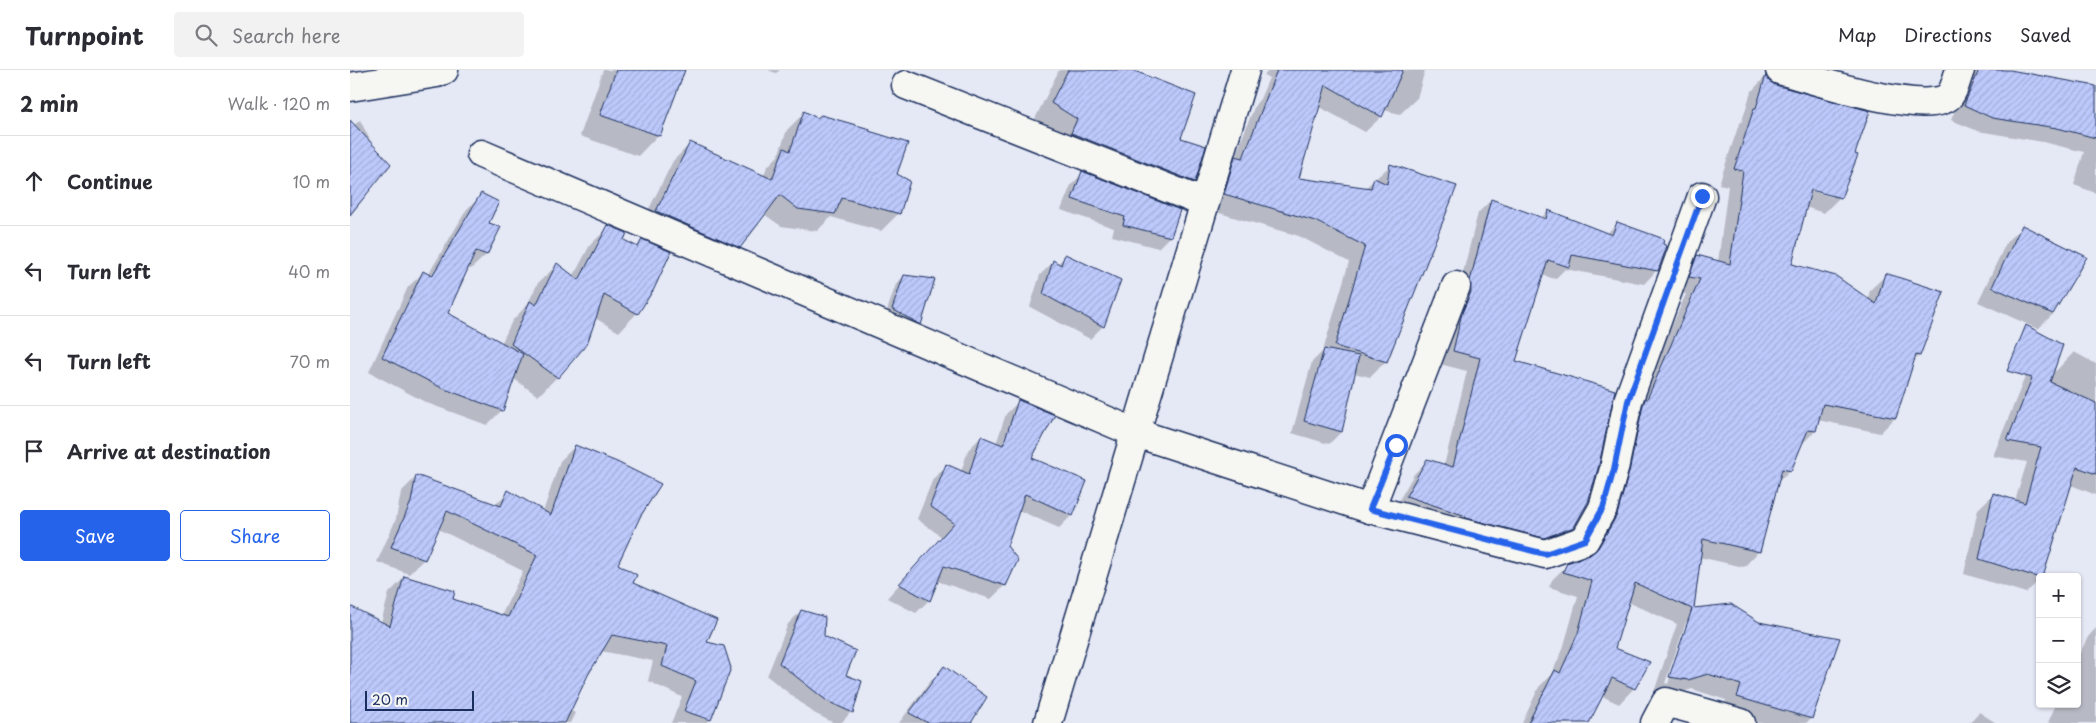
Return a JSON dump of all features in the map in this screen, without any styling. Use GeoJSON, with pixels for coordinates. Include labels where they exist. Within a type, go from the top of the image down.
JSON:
{"type":"FeatureCollection","features":[{"type":"Feature","properties":{"kind":"street"},"geometry":{"type":"LineString","coordinates":[[350,87],[436,73],[444,70]]}},
{"type":"Feature","properties":{"kind":"street"},"geometry":{"type":"LineString","coordinates":[[1048,723],[1245,70]]}},
{"type":"Feature","properties":{"kind":"street"},"geometry":{"type":"LineString","coordinates":[[1780,70],[1886,99],[1928,103],[1941,101],[1950,96],[1960,70]]}},
{"type":"Feature","properties":{"kind":"street"},"geometry":{"type":"LineString","coordinates":[[906,85],[1205,203]]}},
{"type":"Feature","properties":{"kind":"street"},"geometry":{"type":"LineString","coordinates":[[481,154],[1136,433],[1370,509],[1545,554],[1585,540],[1603,508],[1614,469],[1628,401],[1702,196]]}},
{"type":"Feature","properties":{"kind":"street"},"geometry":{"type":"LineString","coordinates":[[1370,509],[1456,286]]}},
{"type":"Feature","properties":{"kind":"street"},"geometry":{"type":"LineString","coordinates":[[1655,723],[1666,702],[1741,723]]}},
{"type":"Feature","properties":{"kind":"building"},"geometry":{"type":"Polygon","coordinates":[[[616,70],[685,70],[660,136],[600,115],[616,70]]]}},
{"type":"Feature","properties":{"kind":"building"},"geometry":{"type":"Polygon","coordinates":[[[1068,70],[1132,70],[1196,95],[1181,138],[1206,146],[1195,182],[1071,133],[1077,119],[1051,103],[1068,70]]]}},
{"type":"Feature","properties":{"kind":"building"},"geometry":{"type":"Polygon","coordinates":[[[1277,70],[1403,70],[1382,117],[1326,85],[1299,178],[1371,188],[1374,178],[1387,184],[1390,164],[1457,186],[1387,362],[1335,346],[1365,246],[1315,221],[1224,194],[1235,156],[1243,158],[1277,70]]]}},
{"type":"Feature","properties":{"kind":"building"},"geometry":{"type":"Polygon","coordinates":[[[1979,70],[2010,70],[2096,86],[2096,138],[2057,128],[1992,118],[1964,105],[1979,70]]]}},
{"type":"Feature","properties":{"kind":"building"},"geometry":{"type":"Polygon","coordinates":[[[1766,75],[1769,81],[1775,85],[1870,111],[1855,154],[1858,155],[1841,198],[1811,190],[1792,264],[1836,276],[1876,304],[1885,273],[1944,292],[1920,356],[1916,355],[1896,418],[1823,404],[1816,431],[1808,430],[1791,471],[1782,469],[1760,552],[1703,539],[1694,608],[1731,604],[1759,622],[1840,638],[1812,719],[1737,697],[1741,685],[1708,674],[1688,680],[1669,677],[1692,609],[1635,583],[1615,648],[1650,662],[1635,689],[1612,678],[1589,723],[1528,723],[1555,670],[1560,673],[1578,633],[1592,581],[1563,572],[1567,563],[1590,555],[1598,548],[1617,515],[1629,472],[1645,399],[1647,399],[1700,279],[1689,277],[1697,255],[1730,264],[1743,171],[1734,169],[1766,75]]]}},
{"type":"Feature","properties":{"kind":"building"},"geometry":{"type":"Polygon","coordinates":[[[804,111],[817,118],[821,115],[870,129],[869,131],[908,143],[897,174],[910,181],[900,214],[842,198],[835,214],[798,209],[780,195],[740,248],[656,211],[690,142],[772,179],[784,148],[790,151],[804,111]]]}},
{"type":"Feature","properties":{"kind":"building"},"geometry":{"type":"Polygon","coordinates":[[[350,120],[391,164],[350,215],[350,120]]]}},
{"type":"Feature","properties":{"kind":"building"},"geometry":{"type":"Polygon","coordinates":[[[1082,171],[1180,210],[1171,237],[1123,225],[1125,217],[1072,199],[1082,171]]]}},
{"type":"Feature","properties":{"kind":"building"},"geometry":{"type":"Polygon","coordinates":[[[481,193],[499,202],[489,223],[501,227],[487,255],[476,251],[448,313],[523,354],[503,411],[442,388],[382,357],[423,271],[432,276],[481,193]]]}},
{"type":"Feature","properties":{"kind":"building"},"geometry":{"type":"Polygon","coordinates":[[[1491,199],[1546,219],[1548,210],[1612,235],[1617,222],[1664,239],[1663,244],[1667,246],[1658,271],[1572,255],[1569,267],[1548,260],[1516,361],[1615,390],[1599,465],[1588,502],[1574,527],[1544,538],[1466,518],[1466,516],[1406,496],[1427,459],[1453,467],[1480,358],[1453,351],[1462,313],[1471,292],[1470,281],[1491,199]]]}},
{"type":"Feature","properties":{"kind":"building"},"geometry":{"type":"Polygon","coordinates":[[[608,225],[627,233],[624,240],[638,247],[642,239],[671,252],[654,289],[638,314],[604,295],[587,344],[558,378],[511,344],[530,301],[536,305],[557,263],[579,280],[608,225]]]}},
{"type":"Feature","properties":{"kind":"building"},"geometry":{"type":"Polygon","coordinates":[[[2022,225],[2087,257],[2053,314],[1992,287],[2022,225]]]}},
{"type":"Feature","properties":{"kind":"building"},"geometry":{"type":"Polygon","coordinates":[[[1065,254],[1121,280],[1104,327],[1043,294],[1053,260],[1061,265],[1065,254]]]}},
{"type":"Feature","properties":{"kind":"building"},"geometry":{"type":"Polygon","coordinates":[[[904,275],[935,279],[921,325],[892,309],[904,275]]]}},
{"type":"Feature","properties":{"kind":"building"},"geometry":{"type":"Polygon","coordinates":[[[2026,325],[2063,345],[2050,382],[2096,403],[2096,474],[2077,467],[2044,573],[2036,573],[2036,577],[1979,559],[1993,493],[2025,503],[2041,447],[2007,441],[2032,378],[2007,371],[2026,325]]]}},
{"type":"Feature","properties":{"kind":"building"},"geometry":{"type":"Polygon","coordinates":[[[1324,349],[1359,356],[1342,432],[1304,421],[1324,349]]]}},
{"type":"Feature","properties":{"kind":"building"},"geometry":{"type":"Polygon","coordinates":[[[1018,400],[1055,415],[1032,458],[1087,481],[1073,516],[1025,494],[1007,546],[1018,560],[1006,586],[944,566],[930,601],[899,584],[954,523],[930,506],[946,464],[969,474],[981,436],[1003,445],[1018,400]]]}},
{"type":"Feature","properties":{"kind":"building"},"geometry":{"type":"Polygon","coordinates":[[[575,445],[617,462],[661,484],[640,517],[618,564],[637,575],[633,583],[717,620],[707,642],[724,646],[731,668],[711,720],[684,711],[696,681],[662,666],[667,646],[612,635],[588,675],[565,723],[350,723],[350,606],[390,626],[404,576],[455,591],[453,599],[508,617],[537,555],[447,511],[425,560],[391,547],[411,502],[416,475],[501,506],[508,490],[551,515],[575,445]]]}},
{"type":"Feature","properties":{"kind":"building"},"geometry":{"type":"Polygon","coordinates":[[[801,610],[825,617],[824,636],[856,651],[846,675],[862,681],[853,713],[827,701],[779,663],[801,610]]]}},
{"type":"Feature","properties":{"kind":"building"},"geometry":{"type":"Polygon","coordinates":[[[944,666],[987,697],[971,723],[928,723],[909,713],[944,666]]]}},
{"type":"Feature","properties":{"kind":"route"},"geometry":{"type":"LineString","coordinates":[[1396,445],[1370,509],[1545,554],[1585,540],[1603,508],[1614,469],[1628,401],[1702,196]]}}]}
